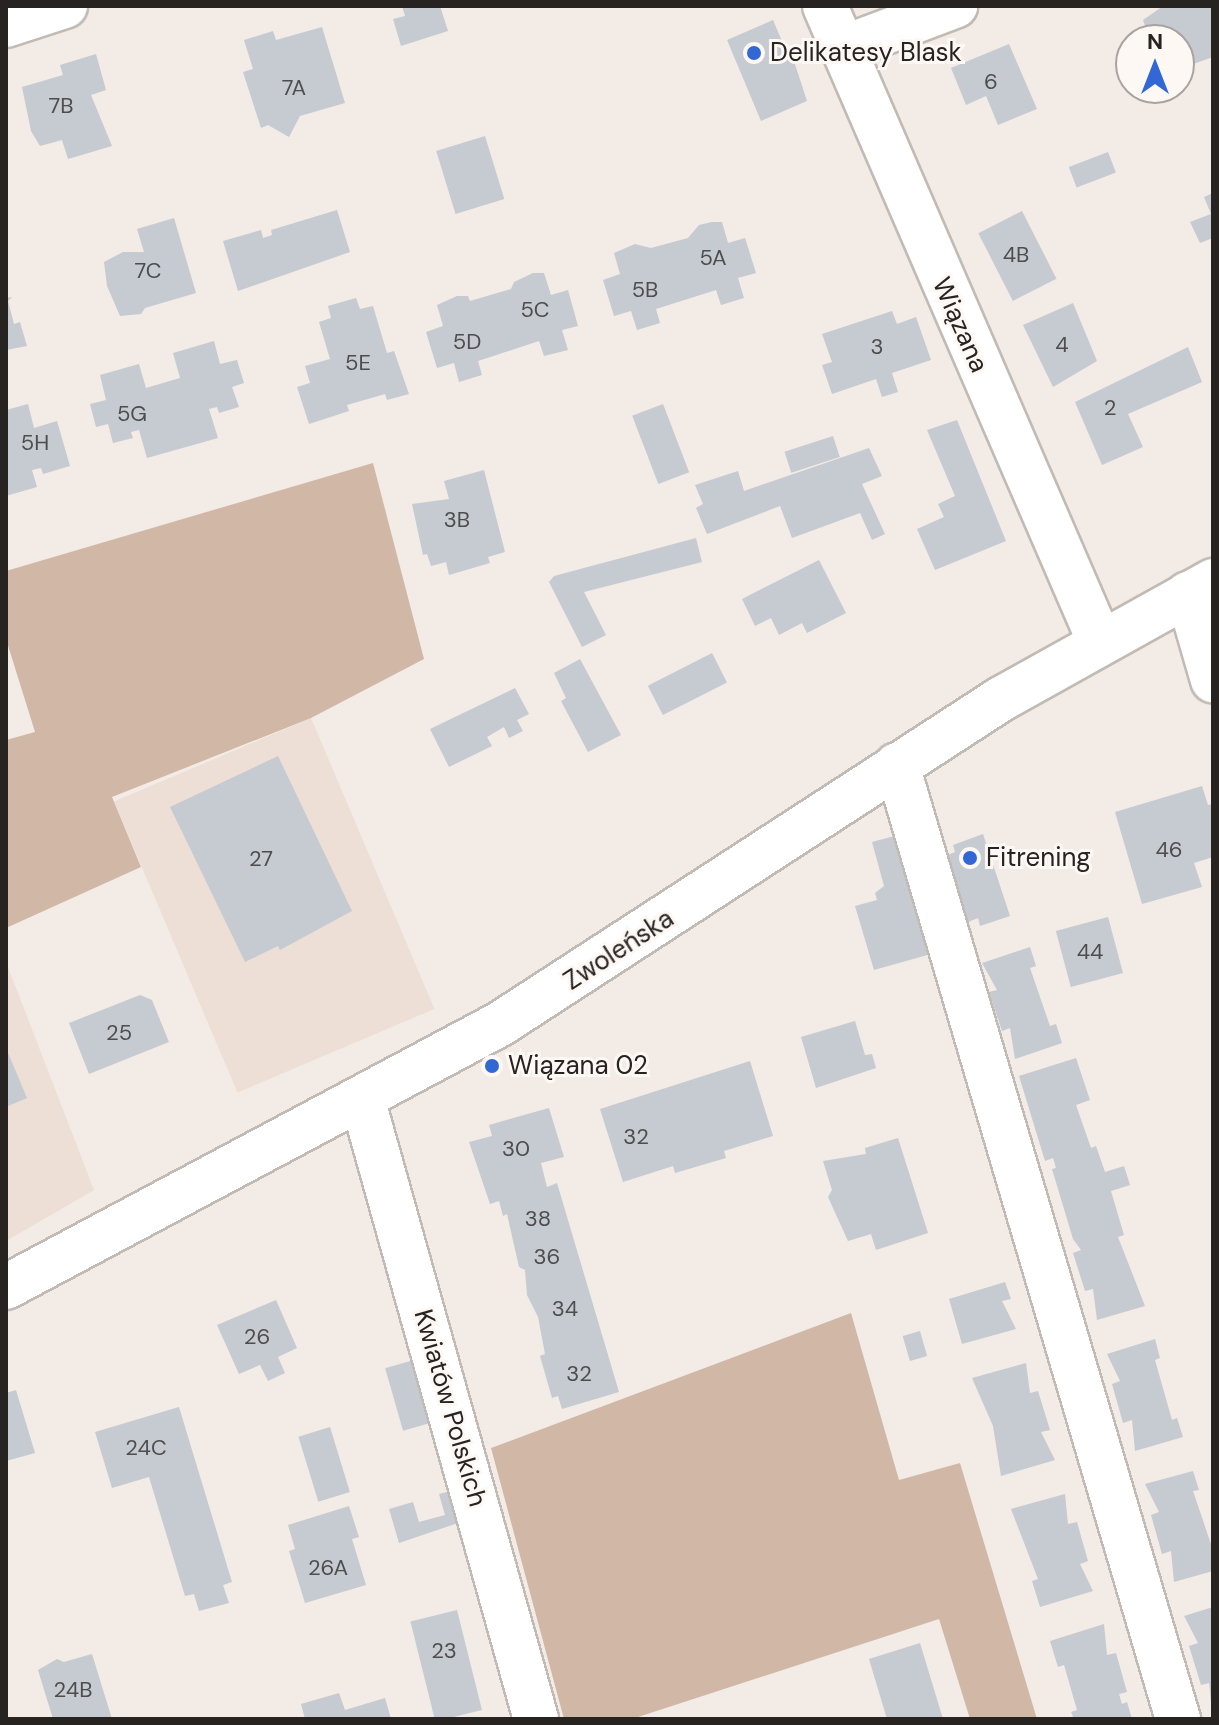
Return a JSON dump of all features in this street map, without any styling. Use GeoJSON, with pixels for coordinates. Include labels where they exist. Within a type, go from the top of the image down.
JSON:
{"type":"FeatureCollection","features":[{"type":"Feature","properties":{"kind":"street"},"geometry":{"type":"LineString","coordinates":[[6,25],[65,6]]}},
{"type":"Feature","properties":{"kind":"street","name":"Wiązana"},"geometry":{"type":"LineString","coordinates":[[825,6],[1100,642]]}},
{"type":"Feature","properties":{"kind":"street"},"geometry":{"type":"LineString","coordinates":[[843,48],[955,6]]}},
{"type":"Feature","properties":{"kind":"street"},"geometry":{"type":"LineString","coordinates":[[1200,588],[1213,680]]}},
{"type":"Feature","properties":{"kind":"street","name":"Zwoleńska"},"geometry":{"type":"LineString","coordinates":[[6,1287],[362,1098],[598,965],[897,765],[1100,642],[1200,588]]}},
{"type":"Feature","properties":{"kind":"street"},"geometry":{"type":"LineString","coordinates":[[897,765],[1178,1719]]}},
{"type":"Feature","properties":{"kind":"street","name":"Kwiatów Polskich"},"geometry":{"type":"LineString","coordinates":[[362,1098],[536,1719]]}},
{"type":"Feature","properties":{"kind":"shaded area"},"geometry":{"type":"Polygon","coordinates":[[[373,463],[424,659],[311,718],[112,797],[141,867],[6,928],[6,740],[35,732],[6,639],[6,571],[373,463]]]}},
{"type":"Feature","properties":{"kind":"shaded area"},"geometry":{"type":"Polygon","coordinates":[[[311,718],[434,1009],[237,1092],[114,802],[311,718]]]}},
{"type":"Feature","properties":{"kind":"shaded area"},"geometry":{"type":"Polygon","coordinates":[[[6,962],[94,1190],[6,1241],[6,962]]]}},
{"type":"Feature","properties":{"kind":"shaded area"},"geometry":{"type":"Polygon","coordinates":[[[851,1313],[899,1480],[960,1463],[1037,1719],[970,1719],[939,1619],[632,1719],[564,1719],[491,1448],[851,1313]]]}},
{"type":"Feature","properties":{"kind":"building"},"geometry":{"type":"Polygon","coordinates":[[[402,6],[440,6],[448,31],[401,46],[393,19],[405,16],[402,6]]]}},
{"type":"Feature","properties":{"kind":"building"},"geometry":{"type":"Polygon","coordinates":[[[1163,6],[1213,6],[1213,57],[1195,63],[1195,24],[1144,24],[1143,20],[1163,6]]]}},
{"type":"Feature","properties":{"kind":"building"},"geometry":{"type":"Polygon","coordinates":[[[773,20],[787,53],[791,52],[807,101],[761,121],[727,40],[773,20]]]}},
{"type":"Feature","properties":{"kind":"building"},"geometry":{"type":"Polygon","coordinates":[[[322,27],[345,103],[300,116],[289,137],[268,125],[261,128],[243,72],[253,69],[244,40],[273,31],[276,40],[322,27]]]}},
{"type":"Feature","properties":{"kind":"building"},"geometry":{"type":"Polygon","coordinates":[[[1009,44],[1037,109],[998,125],[986,96],[966,105],[951,68],[1009,44]]]}},
{"type":"Feature","properties":{"kind":"building"},"geometry":{"type":"Polygon","coordinates":[[[96,54],[106,90],[91,95],[112,146],[68,159],[62,140],[40,146],[31,131],[22,87],[63,75],[60,65],[96,54]]]}},
{"type":"Feature","properties":{"kind":"building"},"geometry":{"type":"Polygon","coordinates":[[[485,136],[504,199],[456,214],[436,151],[485,136]]]}},
{"type":"Feature","properties":{"kind":"building"},"geometry":{"type":"Polygon","coordinates":[[[1108,152],[1116,173],[1077,188],[1069,167],[1108,152]]]}},
{"type":"Feature","properties":{"kind":"building"},"geometry":{"type":"Polygon","coordinates":[[[1213,193],[1213,238],[1200,243],[1190,222],[1211,214],[1204,197],[1213,193]]]}},
{"type":"Feature","properties":{"kind":"building"},"geometry":{"type":"Polygon","coordinates":[[[337,210],[350,252],[238,291],[223,241],[261,230],[263,238],[272,235],[271,230],[337,210]]]}},
{"type":"Feature","properties":{"kind":"building"},"geometry":{"type":"Polygon","coordinates":[[[1022,211],[1057,279],[1013,301],[978,233],[1022,211]]]}},
{"type":"Feature","properties":{"kind":"building"},"geometry":{"type":"Polygon","coordinates":[[[174,218],[196,293],[145,308],[141,314],[120,316],[107,286],[104,262],[123,252],[144,252],[137,229],[174,218]]]}},
{"type":"Feature","properties":{"kind":"building"},"geometry":{"type":"Polygon","coordinates":[[[722,222],[728,243],[745,238],[756,273],[738,278],[744,298],[721,305],[716,290],[656,309],[660,323],[637,330],[631,311],[614,316],[603,280],[620,274],[614,253],[635,244],[651,248],[688,238],[699,225],[722,222]]]}},
{"type":"Feature","properties":{"kind":"building"},"geometry":{"type":"Polygon","coordinates":[[[533,273],[544,273],[551,295],[568,290],[578,326],[562,330],[568,350],[544,356],[539,341],[478,361],[482,375],[459,382],[454,363],[437,368],[426,332],[443,326],[437,305],[457,296],[468,296],[470,301],[511,289],[514,282],[533,273]]]}},
{"type":"Feature","properties":{"kind":"building"},"geometry":{"type":"Polygon","coordinates":[[[12,297],[8,301],[14,324],[20,322],[27,346],[6,350],[6,298],[12,297]]]}},
{"type":"Feature","properties":{"kind":"building"},"geometry":{"type":"Polygon","coordinates":[[[356,298],[360,309],[373,306],[387,353],[394,351],[409,394],[387,400],[385,394],[347,405],[349,411],[309,424],[297,387],[310,383],[305,366],[330,359],[319,322],[331,318],[328,306],[356,298]]]}},
{"type":"Feature","properties":{"kind":"building"},"geometry":{"type":"Polygon","coordinates":[[[1073,303],[1097,361],[1053,387],[1023,325],[1073,303]]]}},
{"type":"Feature","properties":{"kind":"building"},"geometry":{"type":"Polygon","coordinates":[[[892,311],[897,324],[916,317],[931,360],[892,373],[898,392],[882,397],[876,379],[832,394],[822,365],[832,362],[822,334],[892,311]]]}},
{"type":"Feature","properties":{"kind":"building"},"geometry":{"type":"Polygon","coordinates":[[[214,341],[220,364],[237,360],[244,383],[232,387],[239,407],[219,413],[217,407],[209,409],[218,438],[147,458],[139,430],[131,432],[133,438],[113,443],[108,424],[96,427],[90,404],[106,400],[100,375],[139,364],[146,388],[180,378],[173,353],[214,341]]]}},
{"type":"Feature","properties":{"kind":"building"},"geometry":{"type":"Polygon","coordinates":[[[1188,347],[1202,382],[1128,414],[1143,447],[1102,465],[1075,402],[1188,347]]]}},
{"type":"Feature","properties":{"kind":"building"},"geometry":{"type":"Polygon","coordinates":[[[28,404],[34,428],[57,421],[70,466],[43,474],[41,468],[32,470],[37,487],[6,496],[6,410],[28,404]]]}},
{"type":"Feature","properties":{"kind":"building"},"geometry":{"type":"Polygon","coordinates":[[[663,404],[689,472],[658,484],[632,416],[663,404]]]}},
{"type":"Feature","properties":{"kind":"building"},"geometry":{"type":"Polygon","coordinates":[[[957,420],[1006,541],[935,570],[917,529],[944,517],[938,504],[955,496],[927,430],[957,420]]]}},
{"type":"Feature","properties":{"kind":"building"},"geometry":{"type":"Polygon","coordinates":[[[833,436],[840,457],[791,473],[784,452],[833,436]]]}},
{"type":"Feature","properties":{"kind":"building"},"geometry":{"type":"Polygon","coordinates":[[[869,448],[882,476],[862,484],[885,534],[872,540],[860,513],[792,538],[780,506],[707,534],[696,508],[703,504],[695,485],[738,471],[744,491],[869,448]]]}},
{"type":"Feature","properties":{"kind":"building"},"geometry":{"type":"Polygon","coordinates":[[[484,470],[505,552],[488,557],[490,563],[449,575],[446,562],[431,566],[427,554],[423,555],[412,504],[449,499],[444,481],[484,470]]]}},
{"type":"Feature","properties":{"kind":"building"},"geometry":{"type":"Polygon","coordinates":[[[696,538],[702,562],[584,592],[606,635],[582,647],[549,582],[554,576],[696,538]]]}},
{"type":"Feature","properties":{"kind":"building"},"geometry":{"type":"Polygon","coordinates":[[[819,560],[846,613],[807,633],[802,623],[779,635],[771,618],[755,626],[742,599],[819,560]]]}},
{"type":"Feature","properties":{"kind":"building"},"geometry":{"type":"Polygon","coordinates":[[[712,653],[727,682],[663,715],[648,686],[712,653]]]}},
{"type":"Feature","properties":{"kind":"building"},"geometry":{"type":"Polygon","coordinates":[[[580,659],[621,735],[588,752],[561,701],[566,698],[554,673],[580,659]]]}},
{"type":"Feature","properties":{"kind":"building"},"geometry":{"type":"Polygon","coordinates":[[[515,688],[529,714],[517,720],[523,731],[509,738],[504,727],[487,737],[492,746],[449,767],[430,729],[515,688]]]}},
{"type":"Feature","properties":{"kind":"building"},"geometry":{"type":"Polygon","coordinates":[[[278,756],[352,911],[280,950],[278,946],[245,962],[170,807],[278,756]]]}},
{"type":"Feature","properties":{"kind":"building"},"geometry":{"type":"Polygon","coordinates":[[[1202,786],[1208,805],[1213,804],[1213,857],[1194,863],[1202,887],[1142,904],[1115,812],[1202,786]]]}},
{"type":"Feature","properties":{"kind":"building"},"geometry":{"type":"Polygon","coordinates":[[[983,834],[1010,916],[980,926],[978,918],[968,922],[945,856],[955,852],[953,845],[983,834]]]}},
{"type":"Feature","properties":{"kind":"building"},"geometry":{"type":"Polygon","coordinates":[[[898,835],[931,954],[874,970],[855,906],[877,900],[875,893],[884,886],[872,842],[898,835]]]}},
{"type":"Feature","properties":{"kind":"building"},"geometry":{"type":"Polygon","coordinates":[[[1108,917],[1123,973],[1071,987],[1056,931],[1108,917]]]}},
{"type":"Feature","properties":{"kind":"building"},"geometry":{"type":"Polygon","coordinates":[[[1030,947],[1036,966],[1030,968],[1050,1026],[1056,1024],[1062,1043],[1015,1059],[1010,1028],[1002,1031],[989,992],[997,990],[982,963],[1030,947]]]}},
{"type":"Feature","properties":{"kind":"building"},"geometry":{"type":"Polygon","coordinates":[[[140,995],[152,1000],[169,1042],[89,1074],[69,1023],[140,995]]]}},
{"type":"Feature","properties":{"kind":"building"},"geometry":{"type":"Polygon","coordinates":[[[855,1021],[865,1055],[872,1054],[876,1068],[816,1088],[801,1037],[855,1021]]]}},
{"type":"Feature","properties":{"kind":"building"},"geometry":{"type":"Polygon","coordinates":[[[6,1048],[27,1098],[6,1107],[6,1048]]]}},
{"type":"Feature","properties":{"kind":"building"},"geometry":{"type":"Polygon","coordinates":[[[1076,1058],[1090,1100],[1076,1105],[1091,1148],[1096,1146],[1105,1172],[1124,1166],[1130,1185],[1111,1191],[1124,1235],[1118,1237],[1145,1306],[1097,1320],[1093,1289],[1085,1291],[1073,1253],[1081,1250],[1073,1239],[1052,1169],[1056,1168],[1053,1158],[1045,1161],[1019,1076],[1076,1058]]]}},
{"type":"Feature","properties":{"kind":"building"},"geometry":{"type":"Polygon","coordinates":[[[750,1061],[773,1136],[724,1151],[726,1158],[675,1173],[673,1166],[623,1182],[600,1109],[750,1061]]]}},
{"type":"Feature","properties":{"kind":"building"},"geometry":{"type":"Polygon","coordinates":[[[549,1108],[564,1157],[541,1163],[547,1187],[557,1183],[619,1392],[562,1409],[558,1396],[552,1398],[540,1356],[545,1354],[538,1317],[527,1295],[525,1270],[519,1267],[507,1214],[503,1216],[499,1201],[490,1204],[469,1142],[492,1136],[489,1125],[549,1108]]]}},
{"type":"Feature","properties":{"kind":"building"},"geometry":{"type":"Polygon","coordinates":[[[898,1138],[928,1233],[876,1250],[871,1234],[848,1241],[828,1197],[832,1190],[823,1161],[866,1154],[865,1148],[898,1138]]]}},
{"type":"Feature","properties":{"kind":"building"},"geometry":{"type":"Polygon","coordinates":[[[1005,1282],[1011,1299],[1002,1301],[1016,1329],[962,1344],[949,1299],[1005,1282]]]}},
{"type":"Feature","properties":{"kind":"building"},"geometry":{"type":"Polygon","coordinates":[[[276,1300],[297,1348],[278,1357],[285,1373],[268,1381],[260,1365],[239,1374],[217,1325],[276,1300]]]}},
{"type":"Feature","properties":{"kind":"building"},"geometry":{"type":"Polygon","coordinates":[[[920,1331],[927,1356],[910,1361],[903,1336],[920,1331]]]}},
{"type":"Feature","properties":{"kind":"building"},"geometry":{"type":"Polygon","coordinates":[[[1155,1339],[1160,1358],[1155,1360],[1172,1420],[1177,1418],[1183,1437],[1135,1451],[1132,1420],[1123,1423],[1112,1384],[1120,1381],[1107,1354],[1155,1339]]]}},
{"type":"Feature","properties":{"kind":"building"},"geometry":{"type":"Polygon","coordinates":[[[414,1360],[432,1422],[403,1431],[385,1368],[414,1360]]]}},
{"type":"Feature","properties":{"kind":"building"},"geometry":{"type":"Polygon","coordinates":[[[1026,1363],[1030,1393],[1038,1391],[1050,1430],[1041,1432],[1055,1460],[1001,1476],[993,1426],[972,1378],[1026,1363]]]}},
{"type":"Feature","properties":{"kind":"building"},"geometry":{"type":"Polygon","coordinates":[[[16,1390],[35,1453],[6,1461],[6,1393],[16,1390]]]}},
{"type":"Feature","properties":{"kind":"building"},"geometry":{"type":"Polygon","coordinates":[[[179,1407],[232,1582],[223,1585],[229,1603],[199,1611],[194,1594],[185,1596],[149,1477],[112,1488],[95,1432],[179,1407]]]}},
{"type":"Feature","properties":{"kind":"building"},"geometry":{"type":"Polygon","coordinates":[[[330,1427],[350,1492],[318,1502],[298,1437],[330,1427]]]}},
{"type":"Feature","properties":{"kind":"building"},"geometry":{"type":"Polygon","coordinates":[[[1193,1471],[1199,1490],[1193,1491],[1213,1550],[1213,1571],[1174,1582],[1171,1551],[1162,1554],[1151,1515],[1159,1512],[1145,1484],[1193,1471]]]}},
{"type":"Feature","properties":{"kind":"building"},"geometry":{"type":"Polygon","coordinates":[[[455,1490],[464,1521],[399,1543],[389,1509],[413,1502],[419,1522],[445,1515],[439,1494],[455,1490]]]}},
{"type":"Feature","properties":{"kind":"building"},"geometry":{"type":"Polygon","coordinates":[[[1065,1494],[1068,1524],[1077,1522],[1088,1561],[1080,1564],[1093,1591],[1040,1607],[1032,1581],[1038,1579],[1011,1509],[1065,1494]]]}},
{"type":"Feature","properties":{"kind":"building"},"geometry":{"type":"Polygon","coordinates":[[[349,1506],[359,1537],[352,1539],[366,1585],[305,1603],[289,1551],[295,1549],[288,1525],[349,1506]]]}},
{"type":"Feature","properties":{"kind":"building"},"geometry":{"type":"Polygon","coordinates":[[[1213,1607],[1212,1712],[1209,1683],[1201,1685],[1189,1646],[1198,1643],[1184,1616],[1213,1607]]]}},
{"type":"Feature","properties":{"kind":"building"},"geometry":{"type":"Polygon","coordinates":[[[457,1610],[482,1710],[435,1719],[410,1622],[457,1610]]]}},
{"type":"Feature","properties":{"kind":"building"},"geometry":{"type":"Polygon","coordinates":[[[1104,1624],[1107,1655],[1116,1653],[1127,1692],[1119,1694],[1122,1704],[1127,1702],[1132,1719],[1074,1719],[1071,1712],[1077,1710],[1064,1665],[1058,1667],[1050,1641],[1104,1624]]]}},
{"type":"Feature","properties":{"kind":"building"},"geometry":{"type":"Polygon","coordinates":[[[920,1643],[943,1719],[887,1719],[869,1659],[920,1643]]]}},
{"type":"Feature","properties":{"kind":"building"},"geometry":{"type":"Polygon","coordinates":[[[92,1654],[112,1719],[53,1719],[38,1670],[57,1659],[64,1662],[92,1654]]]}},
{"type":"Feature","properties":{"kind":"building"},"geometry":{"type":"Polygon","coordinates":[[[339,1693],[345,1710],[385,1698],[391,1719],[305,1719],[301,1704],[339,1693]]]}},
{"type":"Feature","properties":{"kind":"place","name":"Delikatesy Blask"},"geometry":{"type":"Point","coordinates":[754,53]}},
{"type":"Feature","properties":{"kind":"place","name":"Fitrening"},"geometry":{"type":"Point","coordinates":[970,858]}},
{"type":"Feature","properties":{"kind":"place","name":"Wiązana 02"},"geometry":{"type":"Point","coordinates":[492,1066]}}]}
